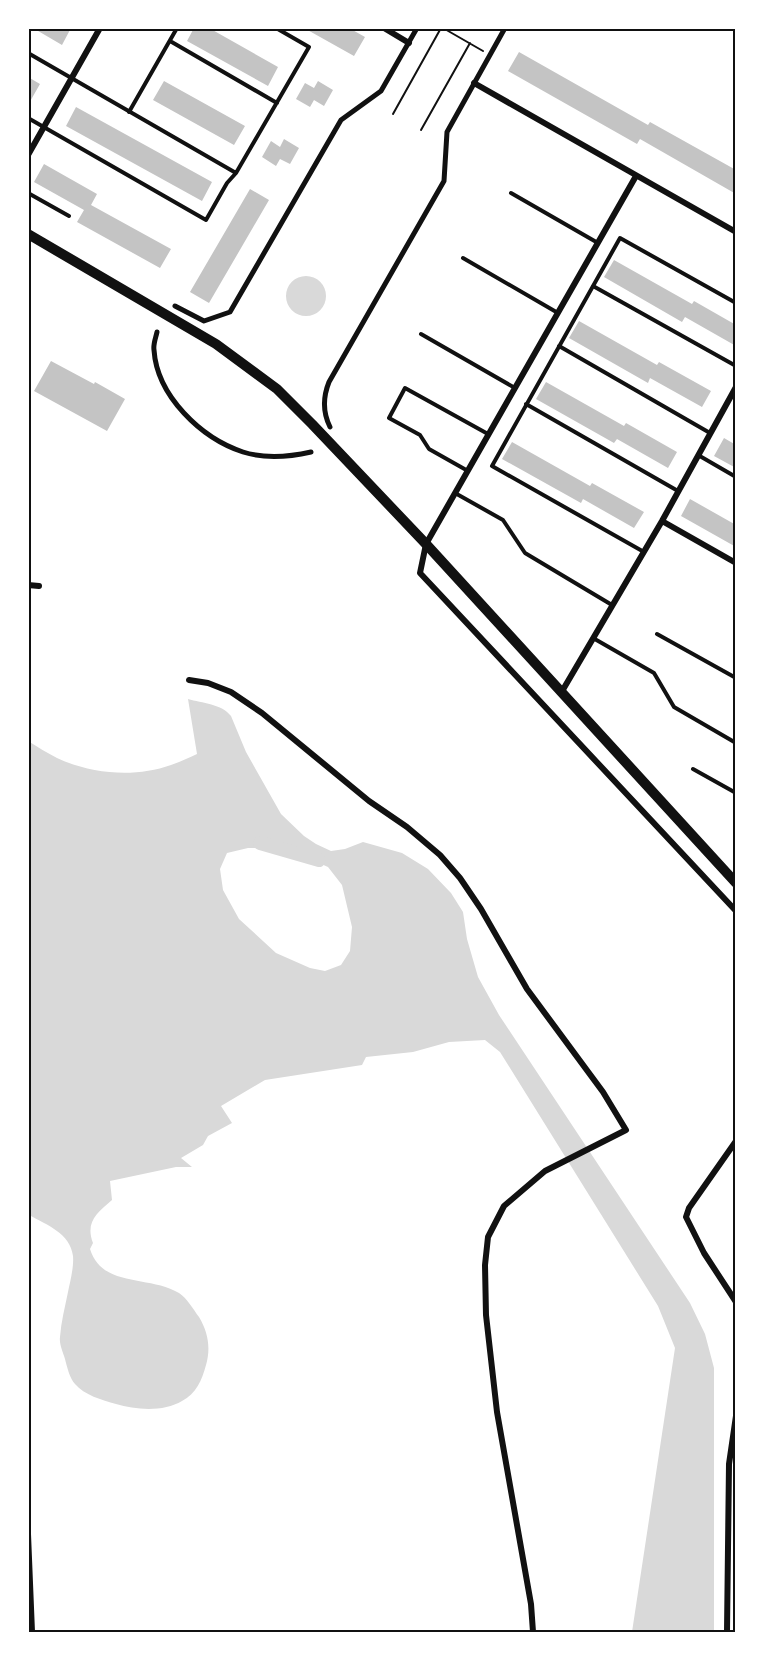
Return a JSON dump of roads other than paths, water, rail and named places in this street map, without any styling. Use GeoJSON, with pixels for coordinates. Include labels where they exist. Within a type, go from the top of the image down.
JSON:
{"type":"FeatureCollection","features":[{"type":"Feature","properties":{"kind":"main road"},"geometry":{"type":"LineString","coordinates":[[28,234],[216,344],[277,389],[426,544],[735,883]]}},
{"type":"Feature","properties":{"kind":"street"},"geometry":{"type":"LineString","coordinates":[[28,155],[100,28]]}},
{"type":"Feature","properties":{"kind":"street"},"geometry":{"type":"LineString","coordinates":[[384,28],[409,43]]}},
{"type":"Feature","properties":{"kind":"street"},"geometry":{"type":"LineString","coordinates":[[174,306],[204,321],[230,312],[341,120],[381,91],[417,28]]}},
{"type":"Feature","properties":{"kind":"street"},"geometry":{"type":"LineString","coordinates":[[330,427],[326,418],[324,394],[444,181],[447,132],[505,28]]}},
{"type":"Feature","properties":{"kind":"street"},"geometry":{"type":"LineString","coordinates":[[474,83],[735,232]]}},
{"type":"Feature","properties":{"kind":"street"},"geometry":{"type":"LineString","coordinates":[[636,176],[426,544],[420,573],[735,911]]}},
{"type":"Feature","properties":{"kind":"street"},"geometry":{"type":"LineString","coordinates":[[157,332],[153,348],[163,382],[182,412],[201,430],[221,443],[244,452],[266,456],[294,456],[311,452]]}},
{"type":"Feature","properties":{"kind":"street"},"geometry":{"type":"LineString","coordinates":[[561,693],[734,395],[735,387]]}},
{"type":"Feature","properties":{"kind":"street"},"geometry":{"type":"LineString","coordinates":[[662,521],[735,563]]}},
{"type":"Feature","properties":{"kind":"street"},"geometry":{"type":"LineString","coordinates":[[28,585],[39,586]]}},
{"type":"Feature","properties":{"kind":"street"},"geometry":{"type":"LineString","coordinates":[[189,680],[208,683],[231,692],[262,713],[369,801],[407,827],[440,855],[481,909],[527,989],[603,1092],[626,1130],[545,1171],[504,1206],[488,1237],[485,1265],[486,1316],[497,1412],[531,1604],[533,1632]]}},
{"type":"Feature","properties":{"kind":"street"},"geometry":{"type":"LineString","coordinates":[[735,1141],[688,1208],[686,1217],[735,1302]]}},
{"type":"Feature","properties":{"kind":"street"},"geometry":{"type":"LineString","coordinates":[[727,1632],[729,1464],[735,1416]]}},
{"type":"Feature","properties":{"kind":"street"},"geometry":{"type":"LineString","coordinates":[[28,1534],[32,1632]]}},
{"type":"Feature","properties":{"kind":"lane"},"geometry":{"type":"LineString","coordinates":[[129,111],[177,28]]}},
{"type":"Feature","properties":{"kind":"lane"},"geometry":{"type":"LineString","coordinates":[[28,118],[206,220],[309,47],[276,28]]}},
{"type":"Feature","properties":{"kind":"lane"},"geometry":{"type":"LineString","coordinates":[[170,42],[277,103]]}},
{"type":"Feature","properties":{"kind":"lane"},"geometry":{"type":"LineString","coordinates":[[28,53],[236,173]]}},
{"type":"Feature","properties":{"kind":"lane"},"geometry":{"type":"LineString","coordinates":[[28,193],[69,216]]}},
{"type":"Feature","properties":{"kind":"lane"},"geometry":{"type":"LineString","coordinates":[[511,193],[598,243]]}},
{"type":"Feature","properties":{"kind":"lane"},"geometry":{"type":"LineString","coordinates":[[644,552],[492,466],[620,238],[735,303]]}},
{"type":"Feature","properties":{"kind":"lane"},"geometry":{"type":"LineString","coordinates":[[463,258],[558,313]]}},
{"type":"Feature","properties":{"kind":"lane"},"geometry":{"type":"LineString","coordinates":[[593,286],[735,366]]}},
{"type":"Feature","properties":{"kind":"lane"},"geometry":{"type":"LineString","coordinates":[[421,334],[515,388]]}},
{"type":"Feature","properties":{"kind":"lane"},"geometry":{"type":"LineString","coordinates":[[559,346],[710,433]]}},
{"type":"Feature","properties":{"kind":"lane"},"geometry":{"type":"LineString","coordinates":[[468,471],[429,449],[420,435],[389,418],[405,388],[488,434]]}},
{"type":"Feature","properties":{"kind":"lane"},"geometry":{"type":"LineString","coordinates":[[526,404],[678,491]]}},
{"type":"Feature","properties":{"kind":"lane"},"geometry":{"type":"LineString","coordinates":[[698,455],[735,477]]}},
{"type":"Feature","properties":{"kind":"lane"},"geometry":{"type":"LineString","coordinates":[[455,493],[503,520],[525,553],[612,605]]}},
{"type":"Feature","properties":{"kind":"lane"},"geometry":{"type":"LineString","coordinates":[[657,634],[735,678]]}},
{"type":"Feature","properties":{"kind":"lane"},"geometry":{"type":"LineString","coordinates":[[593,638],[654,673],[674,707],[735,743]]}},
{"type":"Feature","properties":{"kind":"lane"},"geometry":{"type":"LineString","coordinates":[[693,769],[735,793]]}},
{"type":"Feature","properties":{"kind":"waterway"},"geometry":{"type":"LineString","coordinates":[[260,843],[319,860]]}}]}
